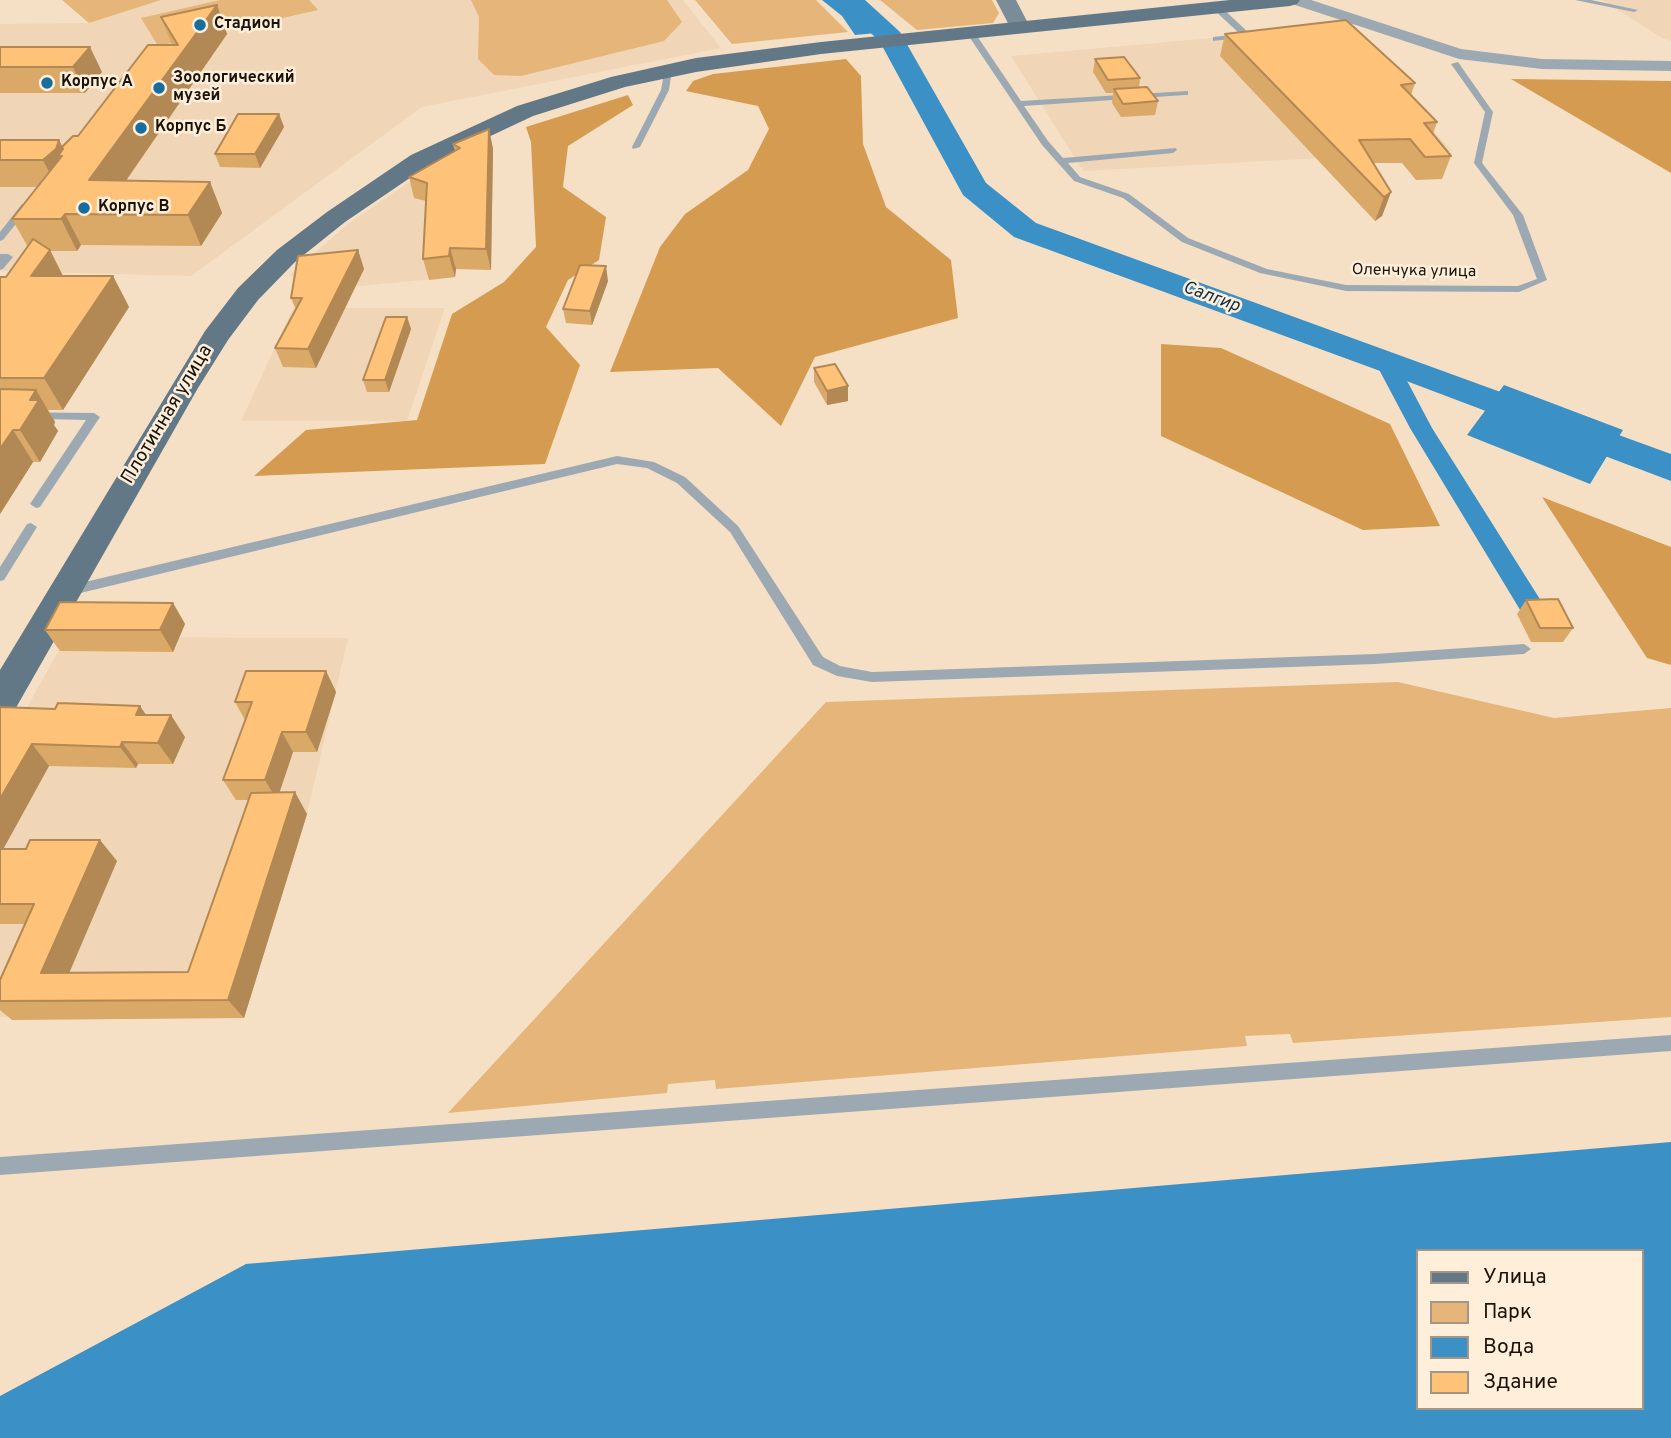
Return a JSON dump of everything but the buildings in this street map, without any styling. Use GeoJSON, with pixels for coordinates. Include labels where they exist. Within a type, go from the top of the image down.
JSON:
{"type":"FeatureCollection","features":[{"type":"Feature","properties":{"kind":"main road"},"geometry":{"type":"LineString","coordinates":[[1006,0],[1019,27]]}},
{"type":"Feature","properties":{"kind":"main road","name":"Плотинная улица"},"geometry":{"type":"LineString","coordinates":[[0,703],[183,388],[215,337],[248,294],[286,256],[395,176],[452,143],[526,111],[668,70],[733,59],[910,38],[1292,0]]}},
{"type":"Feature","properties":{"kind":"street"},"geometry":{"type":"LineString","coordinates":[[1292,0],[1459,54],[1542,64],[1671,66]]}},
{"type":"Feature","properties":{"kind":"lane"},"geometry":{"type":"LineString","coordinates":[[1579,0],[1634,10]]}},
{"type":"Feature","properties":{"kind":"lane"},"geometry":{"type":"LineString","coordinates":[[1221,5],[1246,35]]}},
{"type":"Feature","properties":{"kind":"lane","name":"Оленчука улица"},"geometry":{"type":"LineString","coordinates":[[970,32],[1045,142],[1077,179],[1126,196],[1185,240],[1264,271],[1346,288],[1519,289],[1542,280],[1518,215],[1478,163],[1489,113],[1455,64]]}},
{"type":"Feature","properties":{"kind":"lane"},"geometry":{"type":"LineString","coordinates":[[1216,39],[1257,34]]}},
{"type":"Feature","properties":{"kind":"lane"},"geometry":{"type":"LineString","coordinates":[[636,147],[665,90],[668,70]]}},
{"type":"Feature","properties":{"kind":"lane"},"geometry":{"type":"LineString","coordinates":[[1019,104],[1185,93]]}},
{"type":"Feature","properties":{"kind":"lane"},"geometry":{"type":"LineString","coordinates":[[1062,161],[1173,150]]}},
{"type":"Feature","properties":{"kind":"lane"},"geometry":{"type":"LineString","coordinates":[[0,238],[35,194]]}},
{"type":"Feature","properties":{"kind":"lane"},"geometry":{"type":"LineString","coordinates":[[0,257],[8,257],[0,267]]}},
{"type":"Feature","properties":{"kind":"lane"},"geometry":{"type":"LineString","coordinates":[[0,415],[94,417],[36,504]]}},
{"type":"Feature","properties":{"kind":"lane"},"geometry":{"type":"LineString","coordinates":[[63,593],[617,460],[650,465],[681,480],[734,529],[818,661],[837,671],[872,677],[1375,659],[1524,649]]}},
{"type":"Feature","properties":{"kind":"lane"},"geometry":{"type":"LineString","coordinates":[[0,577],[31,527]]}},
{"type":"Feature","properties":{"kind":"lane"},"geometry":{"type":"LineString","coordinates":[[0,1166],[1671,1043]]}},
{"type":"Feature","properties":{"kind":"shaded area"},"geometry":{"type":"Polygon","coordinates":[[[161,0],[683,0],[721,48],[422,107],[191,276],[0,271],[0,24],[88,23],[161,0]]]}},
{"type":"Feature","properties":{"kind":"shaded area"},"geometry":{"type":"Polygon","coordinates":[[[1602,0],[1671,0],[1671,41],[1662,38],[1602,0]]]}},
{"type":"Feature","properties":{"kind":"shaded area"},"geometry":{"type":"Polygon","coordinates":[[[1335,27],[1452,151],[1083,171],[1011,56],[1335,27]]]}},
{"type":"Feature","properties":{"kind":"shaded area"},"geometry":{"type":"Polygon","coordinates":[[[846,59],[861,76],[863,144],[886,207],[951,260],[958,318],[815,357],[781,426],[718,368],[610,372],[660,247],[685,214],[748,170],[769,129],[758,106],[686,91],[693,81],[713,74],[846,59]]]}},
{"type":"Feature","properties":{"kind":"shaded area"},"geometry":{"type":"Polygon","coordinates":[[[1511,79],[1671,81],[1671,173],[1511,79]]]}},
{"type":"Feature","properties":{"kind":"shaded area"},"geometry":{"type":"Polygon","coordinates":[[[628,95],[633,105],[568,146],[563,187],[606,217],[599,260],[568,280],[546,327],[580,365],[545,464],[254,476],[306,430],[417,420],[452,314],[504,282],[536,247],[531,142],[526,127],[628,95]]]}},
{"type":"Feature","properties":{"kind":"shaded area"},"geometry":{"type":"Polygon","coordinates":[[[421,174],[461,190],[455,277],[361,286],[304,282],[289,275],[349,223],[421,174]]]}},
{"type":"Feature","properties":{"kind":"shaded area"},"geometry":{"type":"Polygon","coordinates":[[[293,308],[445,308],[407,421],[241,421],[293,308]]]}},
{"type":"Feature","properties":{"kind":"shaded area"},"geometry":{"type":"Polygon","coordinates":[[[1161,344],[1221,348],[1390,424],[1440,526],[1363,530],[1161,436],[1161,344]]]}},
{"type":"Feature","properties":{"kind":"shaded area"},"geometry":{"type":"Polygon","coordinates":[[[1542,497],[1671,547],[1671,665],[1647,658],[1542,497]]]}},
{"type":"Feature","properties":{"kind":"shaded area"},"geometry":{"type":"Polygon","coordinates":[[[66,637],[348,638],[307,814],[244,1018],[0,1017],[0,756],[66,637]]]}},
{"type":"Feature","properties":{"kind":"green space"},"geometry":{"type":"Polygon","coordinates":[[[62,0],[161,0],[89,23],[62,0]]]}},
{"type":"Feature","properties":{"kind":"green space","name":"Стадион"},"geometry":{"type":"Polygon","coordinates":[[[220,0],[309,0],[318,10],[158,46],[141,18],[220,0]]]}},
{"type":"Feature","properties":{"kind":"green space"},"geometry":{"type":"Polygon","coordinates":[[[471,0],[667,0],[682,22],[664,41],[521,76],[494,75],[478,59],[479,17],[471,0]]]}},
{"type":"Feature","properties":{"kind":"green space"},"geometry":{"type":"Polygon","coordinates":[[[695,0],[816,0],[848,32],[732,44],[695,0]]]}},
{"type":"Feature","properties":{"kind":"green space"},"geometry":{"type":"Polygon","coordinates":[[[880,0],[992,0],[999,13],[993,23],[917,30],[880,0]]]}},
{"type":"Feature","properties":{"kind":"green space"},"geometry":{"type":"Polygon","coordinates":[[[1398,682],[1554,718],[1671,708],[1671,1017],[1293,1043],[1290,1034],[1245,1036],[1247,1046],[716,1089],[715,1080],[668,1084],[667,1093],[448,1113],[826,702],[1398,682]]]}},
{"type":"Feature","properties":{"kind":"water"},"geometry":{"type":"Polygon","coordinates":[[[822,0],[843,0],[846,5],[874,24],[898,31],[855,35],[842,16],[822,0]]]}},
{"type":"Feature","properties":{"kind":"water"},"geometry":{"type":"Polygon","coordinates":[[[1504,385],[1623,430],[1590,484],[1467,435],[1504,385]]]}},
{"type":"Feature","properties":{"kind":"water"},"geometry":{"type":"Polygon","coordinates":[[[1671,1142],[1671,1438],[0,1438],[0,1396],[246,1264],[1671,1142]]]}},
{"type":"Feature","properties":{"kind":"waterway","name":"Салгир"},"geometry":{"type":"LineString","coordinates":[[850,0],[891,38],[974,188],[1025,230],[1385,360],[1671,468]]}},
{"type":"Feature","properties":{"kind":"waterway"},"geometry":{"type":"LineString","coordinates":[[1385,360],[1421,428],[1534,611]]}},
{"type":"Feature","properties":{"kind":"place","name":"Стадион"},"geometry":{"type":"Point","coordinates":[200,25]}},
{"type":"Feature","properties":{"kind":"place","name":"Корпус А"},"geometry":{"type":"Point","coordinates":[47,83]}},
{"type":"Feature","properties":{"kind":"place","name":"Зоологический музей"},"geometry":{"type":"Point","coordinates":[159,88]}},
{"type":"Feature","properties":{"kind":"place","name":"Корпус Б"},"geometry":{"type":"Point","coordinates":[141,128]}},
{"type":"Feature","properties":{"kind":"place","name":"Корпус В"},"geometry":{"type":"Point","coordinates":[84,208]}}]}
